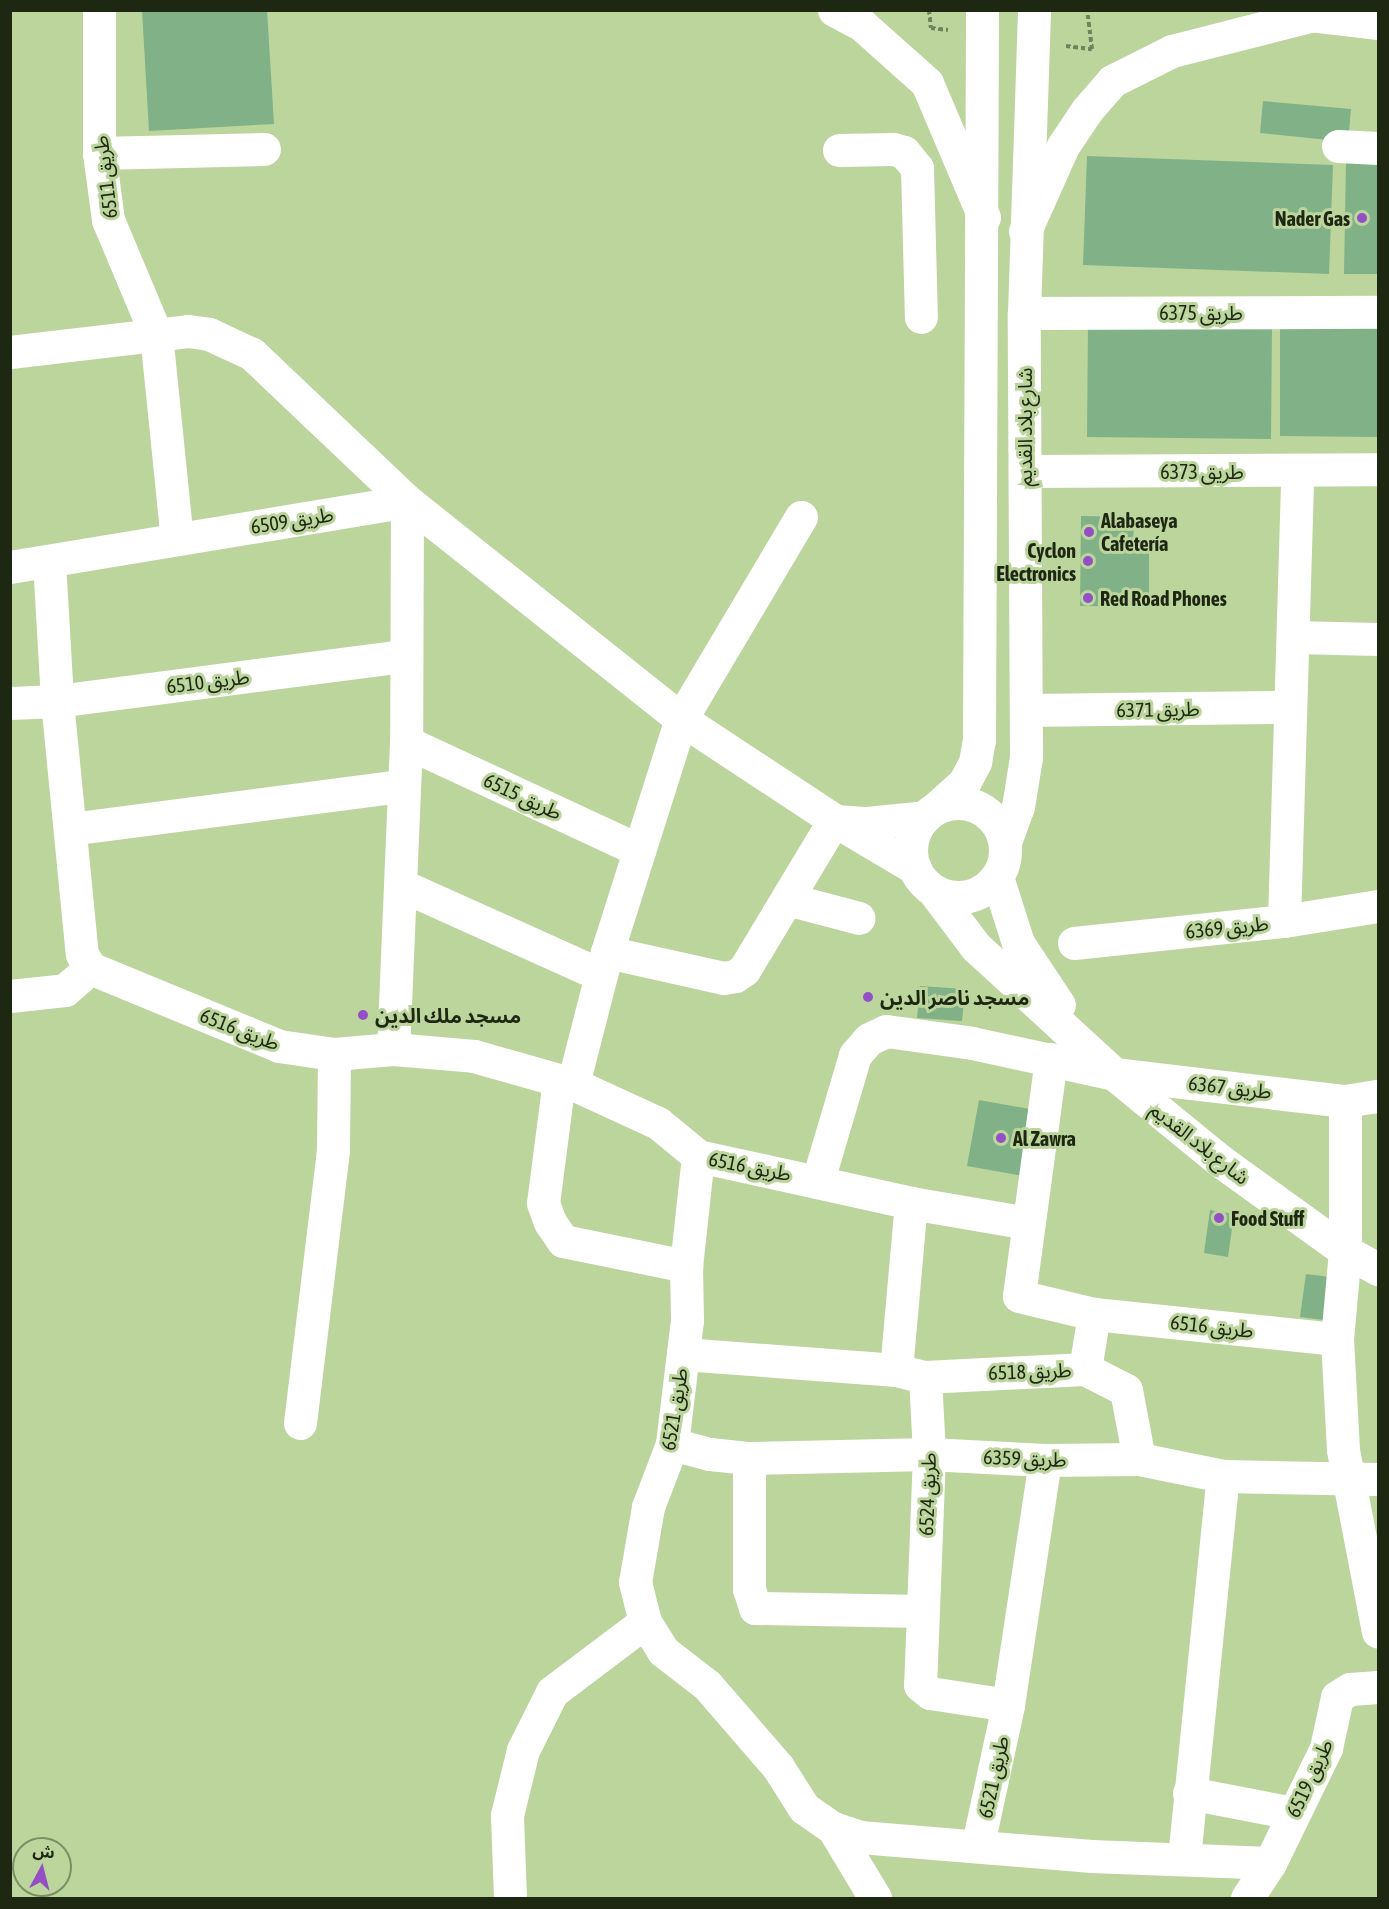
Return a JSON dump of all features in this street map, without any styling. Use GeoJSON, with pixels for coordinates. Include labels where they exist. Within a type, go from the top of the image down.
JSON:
{"type":"FeatureCollection","features":[{"type":"Feature","properties":{"kind":"street","name":"طريق 6511"},"geometry":{"type":"LineString","coordinates":[[99,10],[99,153],[108,220],[156,334]]}},
{"type":"Feature","properties":{"kind":"street"},"geometry":{"type":"LineString","coordinates":[[834,10],[862,25],[927,83],[984,217]]}},
{"type":"Feature","properties":{"kind":"street"},"geometry":{"type":"LineString","coordinates":[[924,879],[912,841],[930,812],[964,783],[975,762],[979,740],[984,217],[982,10]]}},
{"type":"Feature","properties":{"kind":"street","name":"شارع بلاد القديم"},"geometry":{"type":"LineString","coordinates":[[1005,842],[1023,778],[1026,710],[1023,313],[1034,10]]}},
{"type":"Feature","properties":{"kind":"street"},"geometry":{"type":"LineString","coordinates":[[1273,10],[1378,22]]}},
{"type":"Feature","properties":{"kind":"street"},"geometry":{"type":"LineString","coordinates":[[1025,231],[1063,146],[1087,110],[1112,81],[1172,51],[1313,15]]}},
{"type":"Feature","properties":{"kind":"street"},"geometry":{"type":"LineString","coordinates":[[1338,146],[1378,148]]}},
{"type":"Feature","properties":{"kind":"street"},"geometry":{"type":"LineString","coordinates":[[99,153],[264,149]]}},
{"type":"Feature","properties":{"kind":"street"},"geometry":{"type":"LineString","coordinates":[[839,150],[893,149],[904,152],[917,168],[921,317]]}},
{"type":"Feature","properties":{"kind":"street","name":"طريق 6375"},"geometry":{"type":"LineString","coordinates":[[1023,313],[1378,312]]}},
{"type":"Feature","properties":{"kind":"street"},"geometry":{"type":"LineString","coordinates":[[10,352],[188,331],[209,334],[252,354],[407,501],[681,719],[834,820],[924,879],[944,895],[968,897],[984,890],[997,877],[1003,866],[1005,842],[991,816],[965,803],[930,812],[867,823],[834,820]]}},
{"type":"Feature","properties":{"kind":"street"},"geometry":{"type":"LineString","coordinates":[[156,334],[177,539]]}},
{"type":"Feature","properties":{"kind":"street","name":"طريق 6373"},"geometry":{"type":"LineString","coordinates":[[1024,471],[1378,469]]}},
{"type":"Feature","properties":{"kind":"street"},"geometry":{"type":"LineString","coordinates":[[1284,921],[1297,471]]}},
{"type":"Feature","properties":{"kind":"street"},"geometry":{"type":"LineString","coordinates":[[393,1049],[403,886],[402,786],[406,742],[404,656],[407,501]]}},
{"type":"Feature","properties":{"kind":"street","name":"طريق 6509"},"geometry":{"type":"LineString","coordinates":[[10,567],[407,501]]}},
{"type":"Feature","properties":{"kind":"street"},"geometry":{"type":"LineString","coordinates":[[686,1266],[563,1241],[550,1222],[543,1203],[566,1082],[681,719],[801,517]]}},
{"type":"Feature","properties":{"kind":"street"},"geometry":{"type":"LineString","coordinates":[[10,996],[65,990],[90,968],[82,954],[57,701],[49,561]]}},
{"type":"Feature","properties":{"kind":"street"},"geometry":{"type":"LineString","coordinates":[[1294,637],[1378,639]]}},
{"type":"Feature","properties":{"kind":"street","name":"طريق 6510"},"geometry":{"type":"LineString","coordinates":[[10,703],[57,701],[404,656]]}},
{"type":"Feature","properties":{"kind":"street","name":"طريق 6371"},"geometry":{"type":"LineString","coordinates":[[1026,710],[1289,707]]}},
{"type":"Feature","properties":{"kind":"street","name":"طريق 6515"},"geometry":{"type":"LineString","coordinates":[[406,742],[639,850]]}},
{"type":"Feature","properties":{"kind":"street"},"geometry":{"type":"LineString","coordinates":[[70,829],[402,786]]}},
{"type":"Feature","properties":{"kind":"street"},"geometry":{"type":"LineString","coordinates":[[403,886],[604,964],[723,978],[744,970],[834,820]]}},
{"type":"Feature","properties":{"kind":"street","name":"شارع بلاد القديم"},"geometry":{"type":"LineString","coordinates":[[997,877],[1018,943],[1034,972],[1114,1074]]}},
{"type":"Feature","properties":{"kind":"street","name":"شارع بلاد القديم"},"geometry":{"type":"LineString","coordinates":[[924,879],[976,947],[1114,1074],[1219,1160],[1345,1251],[1378,1269]]}},
{"type":"Feature","properties":{"kind":"street"},"geometry":{"type":"LineString","coordinates":[[787,899],[859,918]]}},
{"type":"Feature","properties":{"kind":"street","name":"طريق 6369"},"geometry":{"type":"LineString","coordinates":[[1074,943],[1284,921],[1378,906]]}},
{"type":"Feature","properties":{"kind":"street","name":"طريق 6516"},"geometry":{"type":"LineString","coordinates":[[90,968],[279,1046],[334,1054],[393,1049],[474,1056],[566,1082],[658,1123],[698,1156],[818,1180],[911,1203],[1028,1223],[1019,1296],[1094,1314],[1337,1340]]}},
{"type":"Feature","properties":{"kind":"street","name":"طريق 6516"},"geometry":{"type":"LineString","coordinates":[[818,1180],[855,1055],[869,1039],[886,1031]]}},
{"type":"Feature","properties":{"kind":"street","name":"طريق 6367"},"geometry":{"type":"LineString","coordinates":[[886,1031],[1051,1059],[1114,1074],[1345,1101],[1378,1096]]}},
{"type":"Feature","properties":{"kind":"street"},"geometry":{"type":"LineString","coordinates":[[300,1423],[333,1150],[334,1054]]}},
{"type":"Feature","properties":{"kind":"street"},"geometry":{"type":"LineString","coordinates":[[1028,1223],[1051,1059]]}},
{"type":"Feature","properties":{"kind":"street"},"geometry":{"type":"LineString","coordinates":[[1345,1101],[1345,1251],[1337,1340],[1346,1481],[1378,1632]]}},
{"type":"Feature","properties":{"kind":"street","name":"طريق 6521"},"geometry":{"type":"LineString","coordinates":[[698,1156],[686,1266],[683,1354],[672,1444],[648,1507],[635,1582],[645,1622],[663,1652],[707,1685],[778,1767],[804,1808],[833,1828]]}},
{"type":"Feature","properties":{"kind":"street"},"geometry":{"type":"LineString","coordinates":[[910,1374],[911,1203]]}},
{"type":"Feature","properties":{"kind":"street"},"geometry":{"type":"LineString","coordinates":[[1085,1369],[1094,1314]]}},
{"type":"Feature","properties":{"kind":"street","name":"طريق 6518"},"geometry":{"type":"LineString","coordinates":[[683,1354],[910,1374],[1085,1369],[1126,1390],[1139,1459]]}},
{"type":"Feature","properties":{"kind":"street","name":"طريق 6524"},"geometry":{"type":"LineString","coordinates":[[910,1374],[929,1454],[919,1678],[925,1690],[1008,1705]]}},
{"type":"Feature","properties":{"kind":"street","name":"طريق 6359"},"geometry":{"type":"LineString","coordinates":[[672,1444],[710,1454],[749,1458],[929,1454],[1045,1460],[1139,1459],[1222,1476],[1346,1481],[1378,1479]]}},
{"type":"Feature","properties":{"kind":"street"},"geometry":{"type":"LineString","coordinates":[[749,1458],[750,1603],[762,1610],[921,1611]]}},
{"type":"Feature","properties":{"kind":"street","name":"طريق 6521"},"geometry":{"type":"LineString","coordinates":[[978,1844],[1008,1705],[1045,1460]]}},
{"type":"Feature","properties":{"kind":"street"},"geometry":{"type":"LineString","coordinates":[[1184,1858],[1222,1476]]}},
{"type":"Feature","properties":{"kind":"street"},"geometry":{"type":"LineString","coordinates":[[510,1899],[507,1815],[523,1750],[552,1692],[645,1622]]}},
{"type":"Feature","properties":{"kind":"street","name":"طريق 6519"},"geometry":{"type":"LineString","coordinates":[[1247,1899],[1270,1863],[1329,1738],[1336,1697],[1350,1689],[1378,1687]]}},
{"type":"Feature","properties":{"kind":"street"},"geometry":{"type":"LineString","coordinates":[[1189,1793],[1293,1813]]}},
{"type":"Feature","properties":{"kind":"street"},"geometry":{"type":"LineString","coordinates":[[833,1828],[860,1837],[978,1844],[1091,1856],[1270,1863]]}},
{"type":"Feature","properties":{"kind":"street"},"geometry":{"type":"LineString","coordinates":[[833,1828],[874,1899]]}},
{"type":"Feature","properties":{"kind":"building"},"geometry":{"type":"Polygon","coordinates":[[[142,10],[267,10],[274,124],[149,131],[142,10]]]}},
{"type":"Feature","properties":{"kind":"building"},"geometry":{"type":"Polygon","coordinates":[[[1263,101],[1351,109],[1348,142],[1260,133],[1263,101]]]}},
{"type":"Feature","properties":{"kind":"building"},"geometry":{"type":"Polygon","coordinates":[[[1087,156],[1333,165],[1329,274],[1083,265],[1087,156]]]}},
{"type":"Feature","properties":{"kind":"building","name":"Nader Gas"},"geometry":{"type":"Polygon","coordinates":[[[1346,162],[1378,163],[1378,274],[1344,274],[1346,162]]]}},
{"type":"Feature","properties":{"kind":"building"},"geometry":{"type":"Polygon","coordinates":[[[1280,323],[1378,324],[1378,437],[1280,436],[1280,323]]]}},
{"type":"Feature","properties":{"kind":"building"},"geometry":{"type":"Polygon","coordinates":[[[1088,324],[1272,326],[1271,439],[1087,437],[1088,324]]]}},
{"type":"Feature","properties":{"kind":"building"},"geometry":{"type":"Polygon","coordinates":[[[1081,516],[1134,517],[1133,552],[1149,552],[1149,607],[1080,606],[1081,516]]]}},
{"type":"Feature","properties":{"kind":"building"},"geometry":{"type":"Polygon","coordinates":[[[920,986],[965,989],[962,1021],[917,1018],[920,986]]]}},
{"type":"Feature","properties":{"kind":"building","name":"Al Zawra"},"geometry":{"type":"Polygon","coordinates":[[[979,1100],[1035,1110],[1023,1176],[967,1166],[979,1100]]]}},
{"type":"Feature","properties":{"kind":"building"},"geometry":{"type":"Polygon","coordinates":[[[1210,1210],[1234,1214],[1228,1257],[1204,1253],[1210,1210]]]}},
{"type":"Feature","properties":{"kind":"building"},"geometry":{"type":"Polygon","coordinates":[[[1306,1274],[1330,1277],[1324,1320],[1300,1317],[1306,1274]]]}},
{"type":"Feature","properties":{"kind":"place","name":"Nader Gas"},"geometry":{"type":"Point","coordinates":[1362,218]}},
{"type":"Feature","properties":{"kind":"place","name":"Alabaseya Cafetería"},"geometry":{"type":"Point","coordinates":[1089,532]}},
{"type":"Feature","properties":{"kind":"place","name":"Cyclon Electronics"},"geometry":{"type":"Point","coordinates":[1088,561]}},
{"type":"Feature","properties":{"kind":"place","name":"Red Road Phones"},"geometry":{"type":"Point","coordinates":[1088,598]}},
{"type":"Feature","properties":{"kind":"place","name":"مسجد ناصر الدين"},"geometry":{"type":"Point","coordinates":[868,997]}},
{"type":"Feature","properties":{"kind":"place","name":"مسجد ملك الدين"},"geometry":{"type":"Point","coordinates":[363,1015]}},
{"type":"Feature","properties":{"kind":"place","name":"Al Zawra"},"geometry":{"type":"Point","coordinates":[1001,1138]}},
{"type":"Feature","properties":{"kind":"place","name":"Food Stuff"},"geometry":{"type":"Point","coordinates":[1219,1218]}}]}
